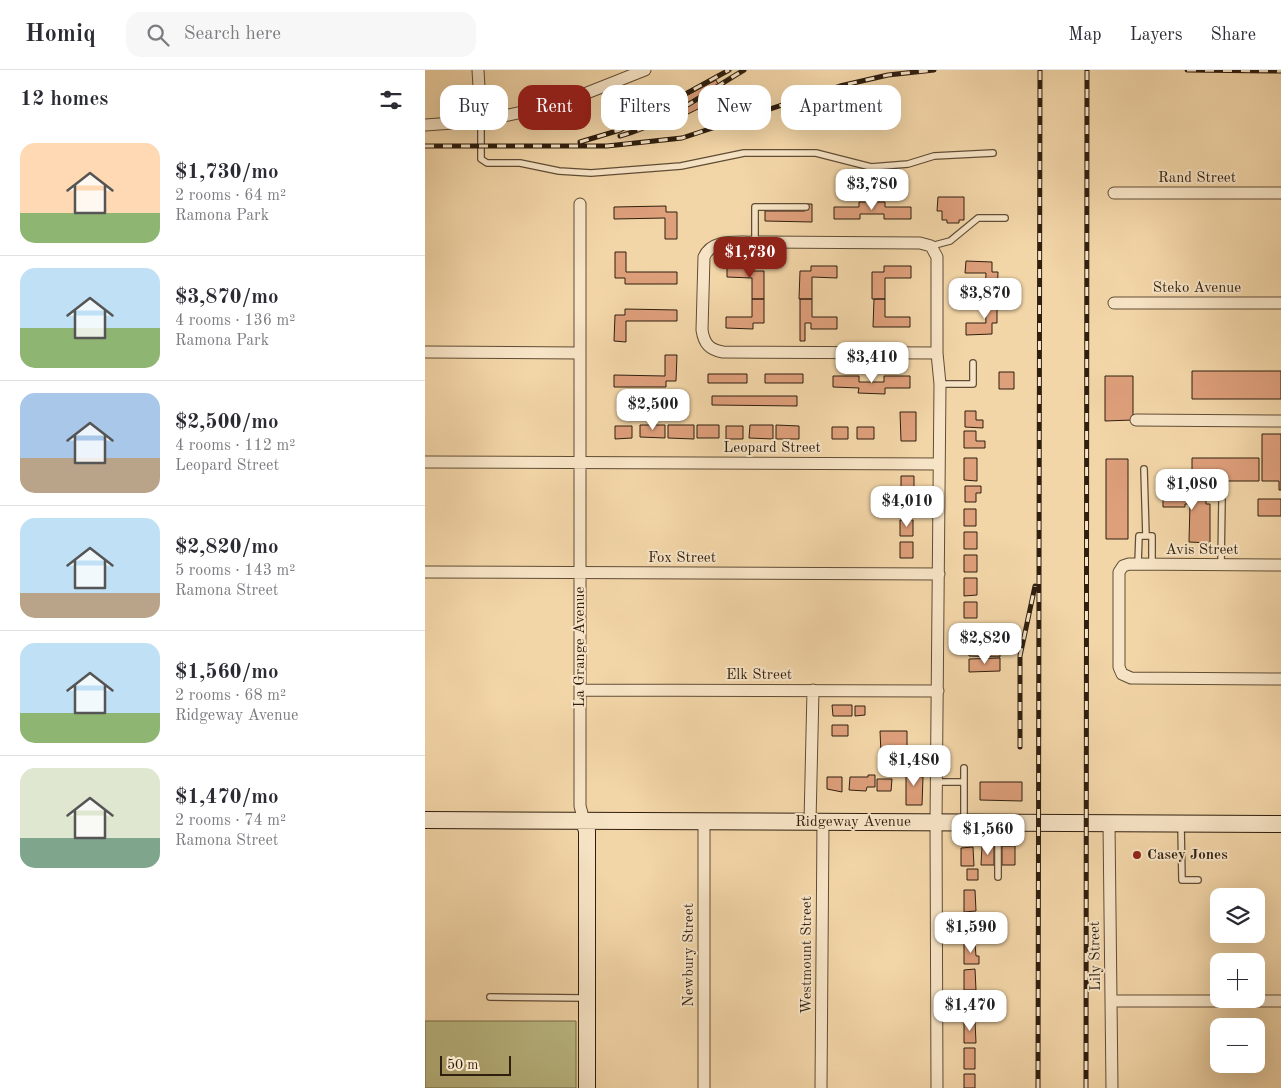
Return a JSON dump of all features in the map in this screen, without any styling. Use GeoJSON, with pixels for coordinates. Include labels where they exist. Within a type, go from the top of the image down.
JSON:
{"type":"FeatureCollection","features":[{"type":"Feature","properties":{"kind":"street"},"geometry":{"type":"LineString","coordinates":[[478,70],[479,85]]}},
{"type":"Feature","properties":{"kind":"street"},"geometry":{"type":"LineString","coordinates":[[508,115],[559,104],[645,70]]}},
{"type":"Feature","properties":{"kind":"street"},"geometry":{"type":"LineString","coordinates":[[425,125],[440,124]]}},
{"type":"Feature","properties":{"kind":"street","name":"Rand Street"},"geometry":{"type":"LineString","coordinates":[[1114,193],[1281,193]]}},
{"type":"Feature","properties":{"kind":"street","name":"La Grange Avenue"},"geometry":{"type":"LineString","coordinates":[[580,204],[580,806],[587,831],[587,1088]]}},
{"type":"Feature","properties":{"kind":"street"},"geometry":{"type":"LineString","coordinates":[[937,352],[723,352],[712,349],[705,342],[702,330],[704,257],[706,252],[714,245],[755,242],[920,243],[931,246],[937,257],[937,352],[940,384],[936,823],[937,1088]]}},
{"type":"Feature","properties":{"kind":"street","name":"Steko Avenue"},"geometry":{"type":"LineString","coordinates":[[1114,303],[1281,303]]}},
{"type":"Feature","properties":{"kind":"street"},"geometry":{"type":"LineString","coordinates":[[425,352],[580,353]]}},
{"type":"Feature","properties":{"kind":"street"},"geometry":{"type":"LineString","coordinates":[[1136,420],[1281,421]]}},
{"type":"Feature","properties":{"kind":"street","name":"Leopard Street"},"geometry":{"type":"LineString","coordinates":[[425,462],[939,464]]}},
{"type":"Feature","properties":{"kind":"street","name":"Avis Street"},"geometry":{"type":"LineString","coordinates":[[1281,565],[1138,564],[1123,566],[1119,572],[1119,667],[1122,674],[1131,678],[1281,679]]}},
{"type":"Feature","properties":{"kind":"street","name":"Fox Street"},"geometry":{"type":"LineString","coordinates":[[425,572],[939,574]]}},
{"type":"Feature","properties":{"kind":"street","name":"Elk Street"},"geometry":{"type":"LineString","coordinates":[[581,690],[938,691]]}},
{"type":"Feature","properties":{"kind":"street","name":"Westmount Street"},"geometry":{"type":"LineString","coordinates":[[813,690],[821,1088]]}},
{"type":"Feature","properties":{"kind":"street","name":"Ridgeway Avenue"},"geometry":{"type":"LineString","coordinates":[[425,820],[1281,824]]}},
{"type":"Feature","properties":{"kind":"street","name":"Newbury Street"},"geometry":{"type":"LineString","coordinates":[[704,822],[704,1088]]}},
{"type":"Feature","properties":{"kind":"street","name":"Lily Street"},"geometry":{"type":"LineString","coordinates":[[1109,824],[1112,1088]]}},
{"type":"Feature","properties":{"kind":"street"},"geometry":{"type":"LineString","coordinates":[[1112,1001],[1281,1001]]}},
{"type":"Feature","properties":{"kind":"lane"},"geometry":{"type":"LineString","coordinates":[[481,130],[481,159],[487,163],[520,163],[559,171],[591,173],[681,166],[744,153],[817,153],[871,167],[908,164],[934,156],[993,153]]}},
{"type":"Feature","properties":{"kind":"lane"},"geometry":{"type":"LineString","coordinates":[[755,242],[755,208],[806,207]]}},
{"type":"Feature","properties":{"kind":"lane"},"geometry":{"type":"LineString","coordinates":[[931,246],[950,241],[978,218],[1005,218]]}},
{"type":"Feature","properties":{"kind":"lane"},"geometry":{"type":"LineString","coordinates":[[940,384],[973,384],[973,363]]}},
{"type":"Feature","properties":{"kind":"lane"},"geometry":{"type":"LineString","coordinates":[[1144,469],[1146,536]]}},
{"type":"Feature","properties":{"kind":"lane"},"geometry":{"type":"LineString","coordinates":[[1221,565],[1222,500]]}},
{"type":"Feature","properties":{"kind":"lane"},"geometry":{"type":"LineString","coordinates":[[1138,564],[1139,536],[1152,536],[1152,564]]}},
{"type":"Feature","properties":{"kind":"lane"},"geometry":{"type":"LineString","coordinates":[[964,768],[964,823]]}},
{"type":"Feature","properties":{"kind":"lane"},"geometry":{"type":"LineString","coordinates":[[937,782],[964,782]]}},
{"type":"Feature","properties":{"kind":"lane"},"geometry":{"type":"LineString","coordinates":[[998,823],[998,877]]}},
{"type":"Feature","properties":{"kind":"lane"},"geometry":{"type":"LineString","coordinates":[[1181,824],[1182,880],[1198,880]]}},
{"type":"Feature","properties":{"kind":"lane"},"geometry":{"type":"LineString","coordinates":[[490,997],[587,998]]}},
{"type":"Feature","properties":{"kind":"green space"},"geometry":{"type":"Polygon","coordinates":[[[425,1021],[576,1021],[576,1088],[425,1088],[425,1021]]]}},
{"type":"Feature","properties":{"kind":"building"},"geometry":{"type":"Polygon","coordinates":[[[716,80],[718,85],[707,85],[716,80]]]}},
{"type":"Feature","properties":{"kind":"building"},"geometry":{"type":"Polygon","coordinates":[[[698,90],[698,109],[688,114],[688,95],[698,90]]]}},
{"type":"Feature","properties":{"kind":"building"},"geometry":{"type":"Polygon","coordinates":[[[938,197],[964,197],[964,220],[959,220],[959,223],[947,223],[947,220],[942,220],[942,211],[937,211],[938,197]]]}},
{"type":"Feature","properties":{"kind":"building"},"geometry":{"type":"Polygon","coordinates":[[[859,202],[885,202],[885,207],[911,207],[911,219],[884,219],[884,214],[860,214],[860,219],[834,219],[834,207],[859,207],[859,202]]]}},
{"type":"Feature","properties":{"kind":"building"},"geometry":{"type":"Polygon","coordinates":[[[805,204],[812,204],[812,222],[765,221],[765,211],[805,211],[805,204]]]}},
{"type":"Feature","properties":{"kind":"building"},"geometry":{"type":"Polygon","coordinates":[[[666,206],[666,212],[677,212],[677,239],[665,239],[665,218],[614,219],[614,207],[666,206]]]}},
{"type":"Feature","properties":{"kind":"building"},"geometry":{"type":"Polygon","coordinates":[[[615,252],[626,252],[626,272],[677,272],[677,284],[625,284],[625,278],[615,278],[615,252]]]}},
{"type":"Feature","properties":{"kind":"building"},"geometry":{"type":"Polygon","coordinates":[[[966,261],[992,262],[992,272],[998,272],[997,299],[985,299],[986,273],[965,273],[966,261]]]}},
{"type":"Feature","properties":{"kind":"building"},"geometry":{"type":"Polygon","coordinates":[[[727,266],[753,266],[753,271],[764,271],[764,299],[752,299],[752,278],[727,277],[727,266]]]}},
{"type":"Feature","properties":{"kind":"building"},"geometry":{"type":"Polygon","coordinates":[[[811,266],[837,266],[837,278],[812,277],[812,299],[799,299],[800,271],[811,271],[811,266]]]}},
{"type":"Feature","properties":{"kind":"building"},"geometry":{"type":"Polygon","coordinates":[[[884,266],[911,266],[911,278],[885,278],[885,299],[872,299],[872,272],[884,272],[884,266]]]}},
{"type":"Feature","properties":{"kind":"building"},"geometry":{"type":"Polygon","coordinates":[[[752,299],[764,299],[764,323],[753,323],[753,329],[726,328],[726,317],[752,317],[752,299]]]}},
{"type":"Feature","properties":{"kind":"building"},"geometry":{"type":"Polygon","coordinates":[[[800,299],[812,299],[812,317],[837,317],[837,329],[811,329],[811,323],[805,323],[805,341],[800,341],[800,299]]]}},
{"type":"Feature","properties":{"kind":"building"},"geometry":{"type":"Polygon","coordinates":[[[874,299],[885,299],[885,317],[910,317],[910,327],[873,327],[874,299]]]}},
{"type":"Feature","properties":{"kind":"building"},"geometry":{"type":"Polygon","coordinates":[[[985,299],[997,299],[997,323],[992,323],[992,334],[966,335],[966,323],[986,323],[985,299]]]}},
{"type":"Feature","properties":{"kind":"building"},"geometry":{"type":"Polygon","coordinates":[[[625,309],[677,310],[677,321],[626,321],[626,342],[614,341],[615,315],[625,315],[625,309]]]}},
{"type":"Feature","properties":{"kind":"building"},"geometry":{"type":"Polygon","coordinates":[[[665,355],[677,355],[676,381],[666,381],[666,387],[614,387],[614,375],[665,376],[665,355]]]}},
{"type":"Feature","properties":{"kind":"building"},"geometry":{"type":"Polygon","coordinates":[[[1192,371],[1281,371],[1281,399],[1192,399],[1192,371]]]}},
{"type":"Feature","properties":{"kind":"building"},"geometry":{"type":"Polygon","coordinates":[[[999,372],[1014,372],[1014,389],[999,389],[999,372]]]}},
{"type":"Feature","properties":{"kind":"building"},"geometry":{"type":"Polygon","coordinates":[[[708,374],[747,374],[747,383],[708,383],[708,374]]]}},
{"type":"Feature","properties":{"kind":"building"},"geometry":{"type":"Polygon","coordinates":[[[765,374],[803,374],[803,383],[765,383],[765,374]]]}},
{"type":"Feature","properties":{"kind":"building"},"geometry":{"type":"Polygon","coordinates":[[[833,376],[859,376],[859,382],[884,382],[884,376],[910,376],[910,388],[885,388],[885,394],[858,393],[859,388],[833,387],[833,376]]]}},
{"type":"Feature","properties":{"kind":"building"},"geometry":{"type":"Polygon","coordinates":[[[1105,376],[1133,376],[1133,420],[1105,421],[1105,376]]]}},
{"type":"Feature","properties":{"kind":"building"},"geometry":{"type":"Polygon","coordinates":[[[712,396],[797,396],[797,406],[712,405],[712,396]]]}},
{"type":"Feature","properties":{"kind":"building"},"geometry":{"type":"Polygon","coordinates":[[[965,411],[976,411],[976,420],[983,420],[983,428],[965,427],[965,411]]]}},
{"type":"Feature","properties":{"kind":"building"},"geometry":{"type":"Polygon","coordinates":[[[900,412],[916,412],[916,441],[901,441],[900,412]]]}},
{"type":"Feature","properties":{"kind":"building"},"geometry":{"type":"Polygon","coordinates":[[[640,425],[665,425],[665,438],[640,437],[640,425]]]}},
{"type":"Feature","properties":{"kind":"building"},"geometry":{"type":"Polygon","coordinates":[[[668,425],[694,425],[694,439],[668,438],[668,425]]]}},
{"type":"Feature","properties":{"kind":"building"},"geometry":{"type":"Polygon","coordinates":[[[697,425],[719,425],[719,438],[697,438],[697,425]]]}},
{"type":"Feature","properties":{"kind":"building"},"geometry":{"type":"Polygon","coordinates":[[[750,425],[773,425],[773,439],[749,438],[750,425]]]}},
{"type":"Feature","properties":{"kind":"building"},"geometry":{"type":"Polygon","coordinates":[[[776,425],[799,426],[799,439],[776,439],[776,425]]]}},
{"type":"Feature","properties":{"kind":"building"},"geometry":{"type":"Polygon","coordinates":[[[615,426],[632,426],[632,438],[615,439],[615,426]]]}},
{"type":"Feature","properties":{"kind":"building"},"geometry":{"type":"Polygon","coordinates":[[[726,426],[743,426],[743,439],[726,439],[726,426]]]}},
{"type":"Feature","properties":{"kind":"building"},"geometry":{"type":"Polygon","coordinates":[[[832,427],[848,427],[848,439],[832,439],[832,427]]]}},
{"type":"Feature","properties":{"kind":"building"},"geometry":{"type":"Polygon","coordinates":[[[857,427],[874,427],[874,439],[857,439],[857,427]]]}},
{"type":"Feature","properties":{"kind":"building"},"geometry":{"type":"Polygon","coordinates":[[[964,431],[976,431],[976,441],[985,441],[985,448],[964,448],[964,431]]]}},
{"type":"Feature","properties":{"kind":"building"},"geometry":{"type":"Polygon","coordinates":[[[1262,434],[1281,434],[1281,490],[1279,490],[1279,481],[1262,481],[1262,434]]]}},
{"type":"Feature","properties":{"kind":"building"},"geometry":{"type":"Polygon","coordinates":[[[964,458],[977,458],[977,481],[964,480],[964,458]]]}},
{"type":"Feature","properties":{"kind":"building"},"geometry":{"type":"Polygon","coordinates":[[[1192,458],[1259,458],[1259,481],[1192,481],[1192,458]]]}},
{"type":"Feature","properties":{"kind":"building"},"geometry":{"type":"Polygon","coordinates":[[[1106,459],[1128,459],[1128,539],[1106,539],[1106,459]]]}},
{"type":"Feature","properties":{"kind":"building"},"geometry":{"type":"Polygon","coordinates":[[[901,476],[914,476],[914,492],[901,492],[901,476]]]}},
{"type":"Feature","properties":{"kind":"building"},"geometry":{"type":"Polygon","coordinates":[[[965,486],[981,486],[981,493],[976,493],[976,502],[965,502],[965,486]]]}},
{"type":"Feature","properties":{"kind":"building"},"geometry":{"type":"Polygon","coordinates":[[[1179,487],[1206,489],[1206,504],[1210,504],[1210,543],[1189,542],[1190,504],[1185,504],[1185,507],[1163,507],[1163,489],[1179,489],[1179,487]]]}},
{"type":"Feature","properties":{"kind":"building"},"geometry":{"type":"Polygon","coordinates":[[[901,498],[913,498],[913,514],[901,514],[901,498]]]}},
{"type":"Feature","properties":{"kind":"building"},"geometry":{"type":"Polygon","coordinates":[[[1258,499],[1281,499],[1281,516],[1258,516],[1258,499]]]}},
{"type":"Feature","properties":{"kind":"building"},"geometry":{"type":"Polygon","coordinates":[[[964,509],[976,509],[976,526],[964,526],[964,509]]]}},
{"type":"Feature","properties":{"kind":"building"},"geometry":{"type":"Polygon","coordinates":[[[900,520],[913,520],[913,536],[900,536],[900,520]]]}},
{"type":"Feature","properties":{"kind":"building"},"geometry":{"type":"Polygon","coordinates":[[[964,532],[977,532],[977,549],[964,549],[964,532]]]}},
{"type":"Feature","properties":{"kind":"building"},"geometry":{"type":"Polygon","coordinates":[[[900,542],[913,542],[913,558],[900,558],[900,542]]]}},
{"type":"Feature","properties":{"kind":"building"},"geometry":{"type":"Polygon","coordinates":[[[964,555],[977,555],[977,572],[964,572],[964,555]]]}},
{"type":"Feature","properties":{"kind":"building"},"geometry":{"type":"Polygon","coordinates":[[[964,578],[977,578],[977,595],[964,596],[964,578]]]}},
{"type":"Feature","properties":{"kind":"building"},"geometry":{"type":"Polygon","coordinates":[[[964,602],[977,602],[977,618],[964,618],[964,602]]]}},
{"type":"Feature","properties":{"kind":"building"},"geometry":{"type":"Polygon","coordinates":[[[969,639],[1000,639],[1000,657],[969,656],[969,639]]]}},
{"type":"Feature","properties":{"kind":"building"},"geometry":{"type":"Polygon","coordinates":[[[1000,658],[1000,671],[969,672],[969,659],[1000,658]]]}},
{"type":"Feature","properties":{"kind":"building"},"geometry":{"type":"Polygon","coordinates":[[[832,705],[852,705],[852,716],[833,716],[832,705]]]}},
{"type":"Feature","properties":{"kind":"building"},"geometry":{"type":"Polygon","coordinates":[[[855,706],[865,706],[865,715],[855,716],[855,706]]]}},
{"type":"Feature","properties":{"kind":"building"},"geometry":{"type":"Polygon","coordinates":[[[832,725],[848,725],[848,736],[832,736],[832,725]]]}},
{"type":"Feature","properties":{"kind":"building"},"geometry":{"type":"Polygon","coordinates":[[[880,731],[907,731],[907,754],[881,754],[880,731]]]}},
{"type":"Feature","properties":{"kind":"building"},"geometry":{"type":"Polygon","coordinates":[[[904,768],[918,769],[918,776],[923,777],[922,805],[906,805],[906,776],[903,776],[904,768]]]}},
{"type":"Feature","properties":{"kind":"building"},"geometry":{"type":"Polygon","coordinates":[[[868,775],[875,775],[875,787],[867,787],[866,791],[849,790],[850,777],[868,777],[868,775]]]}},
{"type":"Feature","properties":{"kind":"building"},"geometry":{"type":"Polygon","coordinates":[[[827,777],[842,777],[842,792],[827,789],[827,777]]]}},
{"type":"Feature","properties":{"kind":"building"},"geometry":{"type":"Polygon","coordinates":[[[877,779],[892,779],[891,791],[877,791],[877,779]]]}},
{"type":"Feature","properties":{"kind":"building"},"geometry":{"type":"Polygon","coordinates":[[[980,782],[1022,782],[1022,801],[980,800],[980,782]]]}},
{"type":"Feature","properties":{"kind":"building"},"geometry":{"type":"Polygon","coordinates":[[[982,846],[994,846],[994,865],[981,865],[982,846]]]}},
{"type":"Feature","properties":{"kind":"building"},"geometry":{"type":"Polygon","coordinates":[[[1002,846],[1015,846],[1015,865],[1002,865],[1002,846]]]}},
{"type":"Feature","properties":{"kind":"building"},"geometry":{"type":"Polygon","coordinates":[[[973,847],[974,866],[961,866],[961,848],[973,847]]]}},
{"type":"Feature","properties":{"kind":"building"},"geometry":{"type":"Polygon","coordinates":[[[967,869],[978,869],[978,880],[967,880],[967,869]]]}},
{"type":"Feature","properties":{"kind":"building"},"geometry":{"type":"Polygon","coordinates":[[[964,890],[975,890],[976,911],[964,912],[964,890]]]}},
{"type":"Feature","properties":{"kind":"building"},"geometry":{"type":"Polygon","coordinates":[[[964,917],[976,917],[976,925],[980,925],[980,933],[975,932],[975,938],[964,938],[964,917]]]}},
{"type":"Feature","properties":{"kind":"building"},"geometry":{"type":"Polygon","coordinates":[[[964,943],[975,943],[979,964],[964,964],[964,943]]]}},
{"type":"Feature","properties":{"kind":"building"},"geometry":{"type":"Polygon","coordinates":[[[975,969],[976,990],[964,990],[964,970],[975,969]]]}},
{"type":"Feature","properties":{"kind":"building"},"geometry":{"type":"Polygon","coordinates":[[[964,995],[975,996],[975,1017],[964,1017],[964,995]]]}},
{"type":"Feature","properties":{"kind":"building"},"geometry":{"type":"Polygon","coordinates":[[[975,1021],[976,1043],[964,1043],[964,1022],[975,1021]]]}},
{"type":"Feature","properties":{"kind":"building"},"geometry":{"type":"Polygon","coordinates":[[[964,1048],[975,1048],[975,1069],[964,1069],[964,1048]]]}},
{"type":"Feature","properties":{"kind":"building"},"geometry":{"type":"Polygon","coordinates":[[[964,1074],[975,1074],[975,1088],[964,1088],[964,1074]]]}},
{"type":"Feature","properties":{"kind":"railway"},"geometry":{"type":"LineString","coordinates":[[580,142],[620,130],[729,70]]}},
{"type":"Feature","properties":{"kind":"railway"},"geometry":{"type":"LineString","coordinates":[[620,136],[636,131],[668,116],[744,70]]}},
{"type":"Feature","properties":{"kind":"railway"},"geometry":{"type":"LineString","coordinates":[[425,146],[607,146],[682,138],[840,86],[888,75],[934,70]]}},
{"type":"Feature","properties":{"kind":"railway"},"geometry":{"type":"LineString","coordinates":[[1038,1088],[1040,70]]}},
{"type":"Feature","properties":{"kind":"railway"},"geometry":{"type":"LineString","coordinates":[[1086,1088],[1087,70]]}},
{"type":"Feature","properties":{"kind":"railway"},"geometry":{"type":"LineString","coordinates":[[1187,70],[1281,71]]}},
{"type":"Feature","properties":{"kind":"railway"},"geometry":{"type":"LineString","coordinates":[[1020,747],[1020,656],[1035,586]]}},
{"type":"Feature","properties":{"kind":"place","name":"Casey Jones"},"geometry":{"type":"Point","coordinates":[1137,855]}}]}
